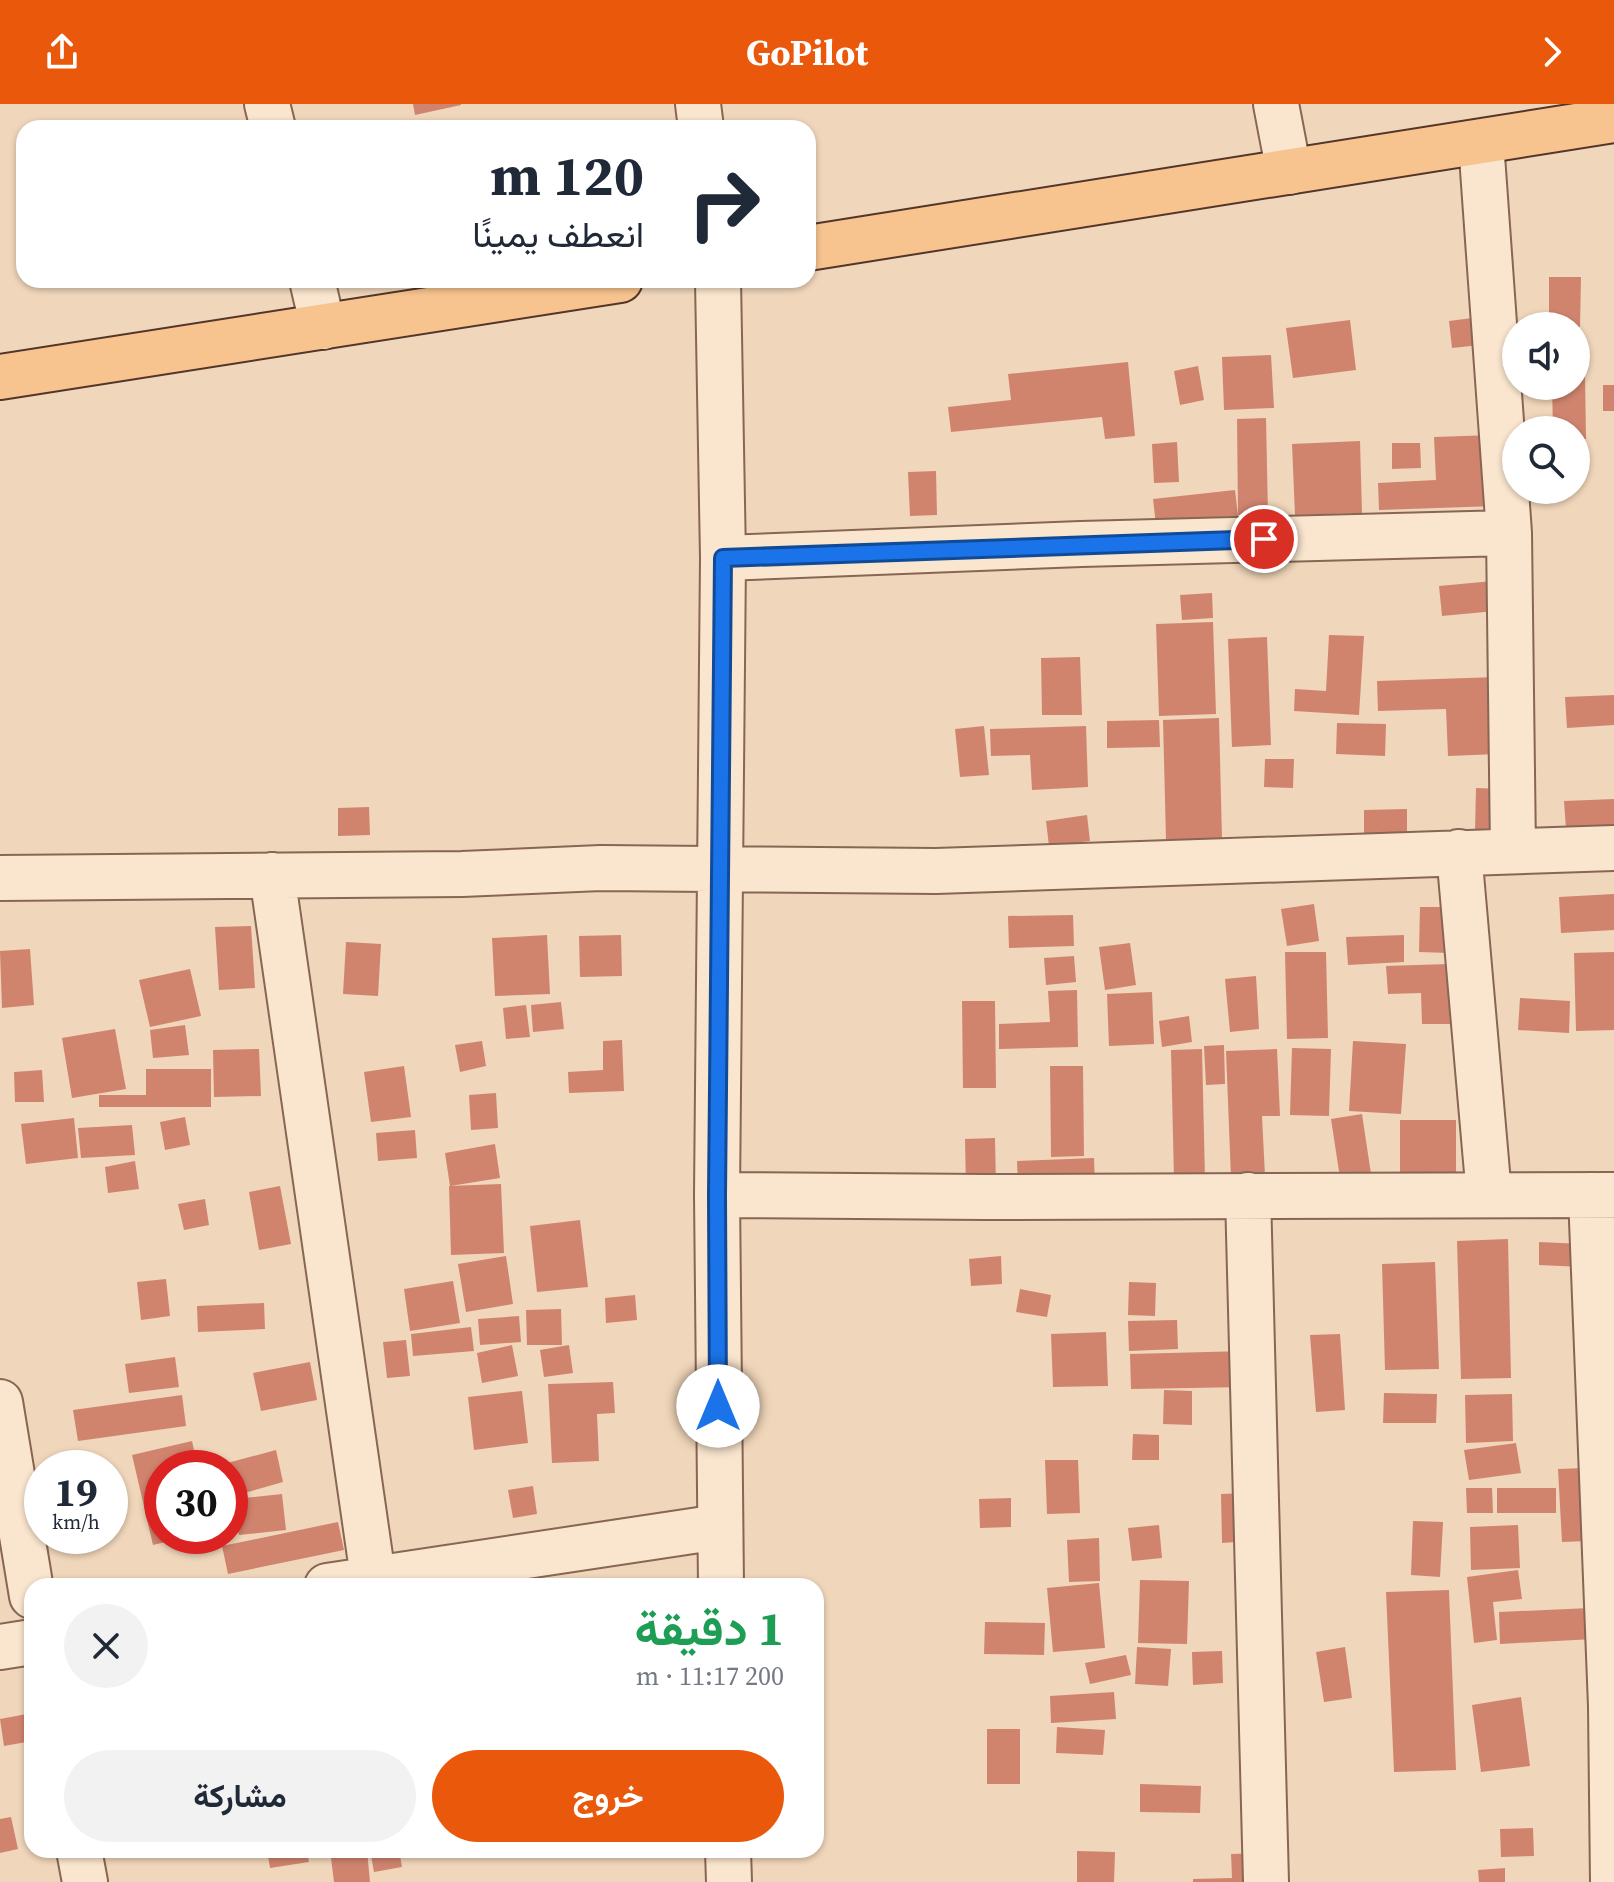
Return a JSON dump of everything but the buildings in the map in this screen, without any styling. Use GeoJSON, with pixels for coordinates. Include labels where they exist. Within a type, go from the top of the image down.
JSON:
{"type":"FeatureCollection","features":[{"type":"Feature","properties":{"kind":"main road"},"geometry":{"type":"LineString","coordinates":[[816,247],[1614,120]]}},
{"type":"Feature","properties":{"kind":"main road"},"geometry":{"type":"LineString","coordinates":[[0,377],[569,288]]}},
{"type":"Feature","properties":{"kind":"street"},"geometry":{"type":"LineString","coordinates":[[1276,104],[1289,172]]}},
{"type":"Feature","properties":{"kind":"street"},"geometry":{"type":"LineString","coordinates":[[1481,142],[1509,533],[1513,851]]}},
{"type":"Feature","properties":{"kind":"street"},"geometry":{"type":"LineString","coordinates":[[314,288],[323,327]]}},
{"type":"Feature","properties":{"kind":"street"},"geometry":{"type":"LineString","coordinates":[[718,288],[723,558],[717,1195],[721,1578]]}},
{"type":"Feature","properties":{"kind":"street"},"geometry":{"type":"LineString","coordinates":[[723,558],[1081,544],[1509,533]]}},
{"type":"Feature","properties":{"kind":"street"},"geometry":{"type":"LineString","coordinates":[[0,878],[462,874],[601,868],[936,871],[1614,848]]}},
{"type":"Feature","properties":{"kind":"street"},"geometry":{"type":"LineString","coordinates":[[1459,852],[1489,1195]]}},
{"type":"Feature","properties":{"kind":"street"},"geometry":{"type":"LineString","coordinates":[[272,875],[373,1577]]}},
{"type":"Feature","properties":{"kind":"street"},"geometry":{"type":"LineString","coordinates":[[717,1195],[1602,1195],[1613,1882]]}},
{"type":"Feature","properties":{"kind":"street"},"geometry":{"type":"LineString","coordinates":[[1248,1195],[1266,1882]]}},
{"type":"Feature","properties":{"kind":"street"},"geometry":{"type":"LineString","coordinates":[[0,1402],[29,1578]]}},
{"type":"Feature","properties":{"kind":"street"},"geometry":{"type":"LineString","coordinates":[[368,1578],[719,1527]]}},
{"type":"Feature","properties":{"kind":"street"},"geometry":{"type":"LineString","coordinates":[[0,1647],[24,1643]]}},
{"type":"Feature","properties":{"kind":"street"},"geometry":{"type":"LineString","coordinates":[[80,1858],[85,1882]]}},
{"type":"Feature","properties":{"kind":"street"},"geometry":{"type":"LineString","coordinates":[[728,1858],[729,1882]]}},
{"type":"Feature","properties":{"kind":"route"},"geometry":{"type":"LineString","coordinates":[[718,1406],[723,558],[1264,539]]}}]}
